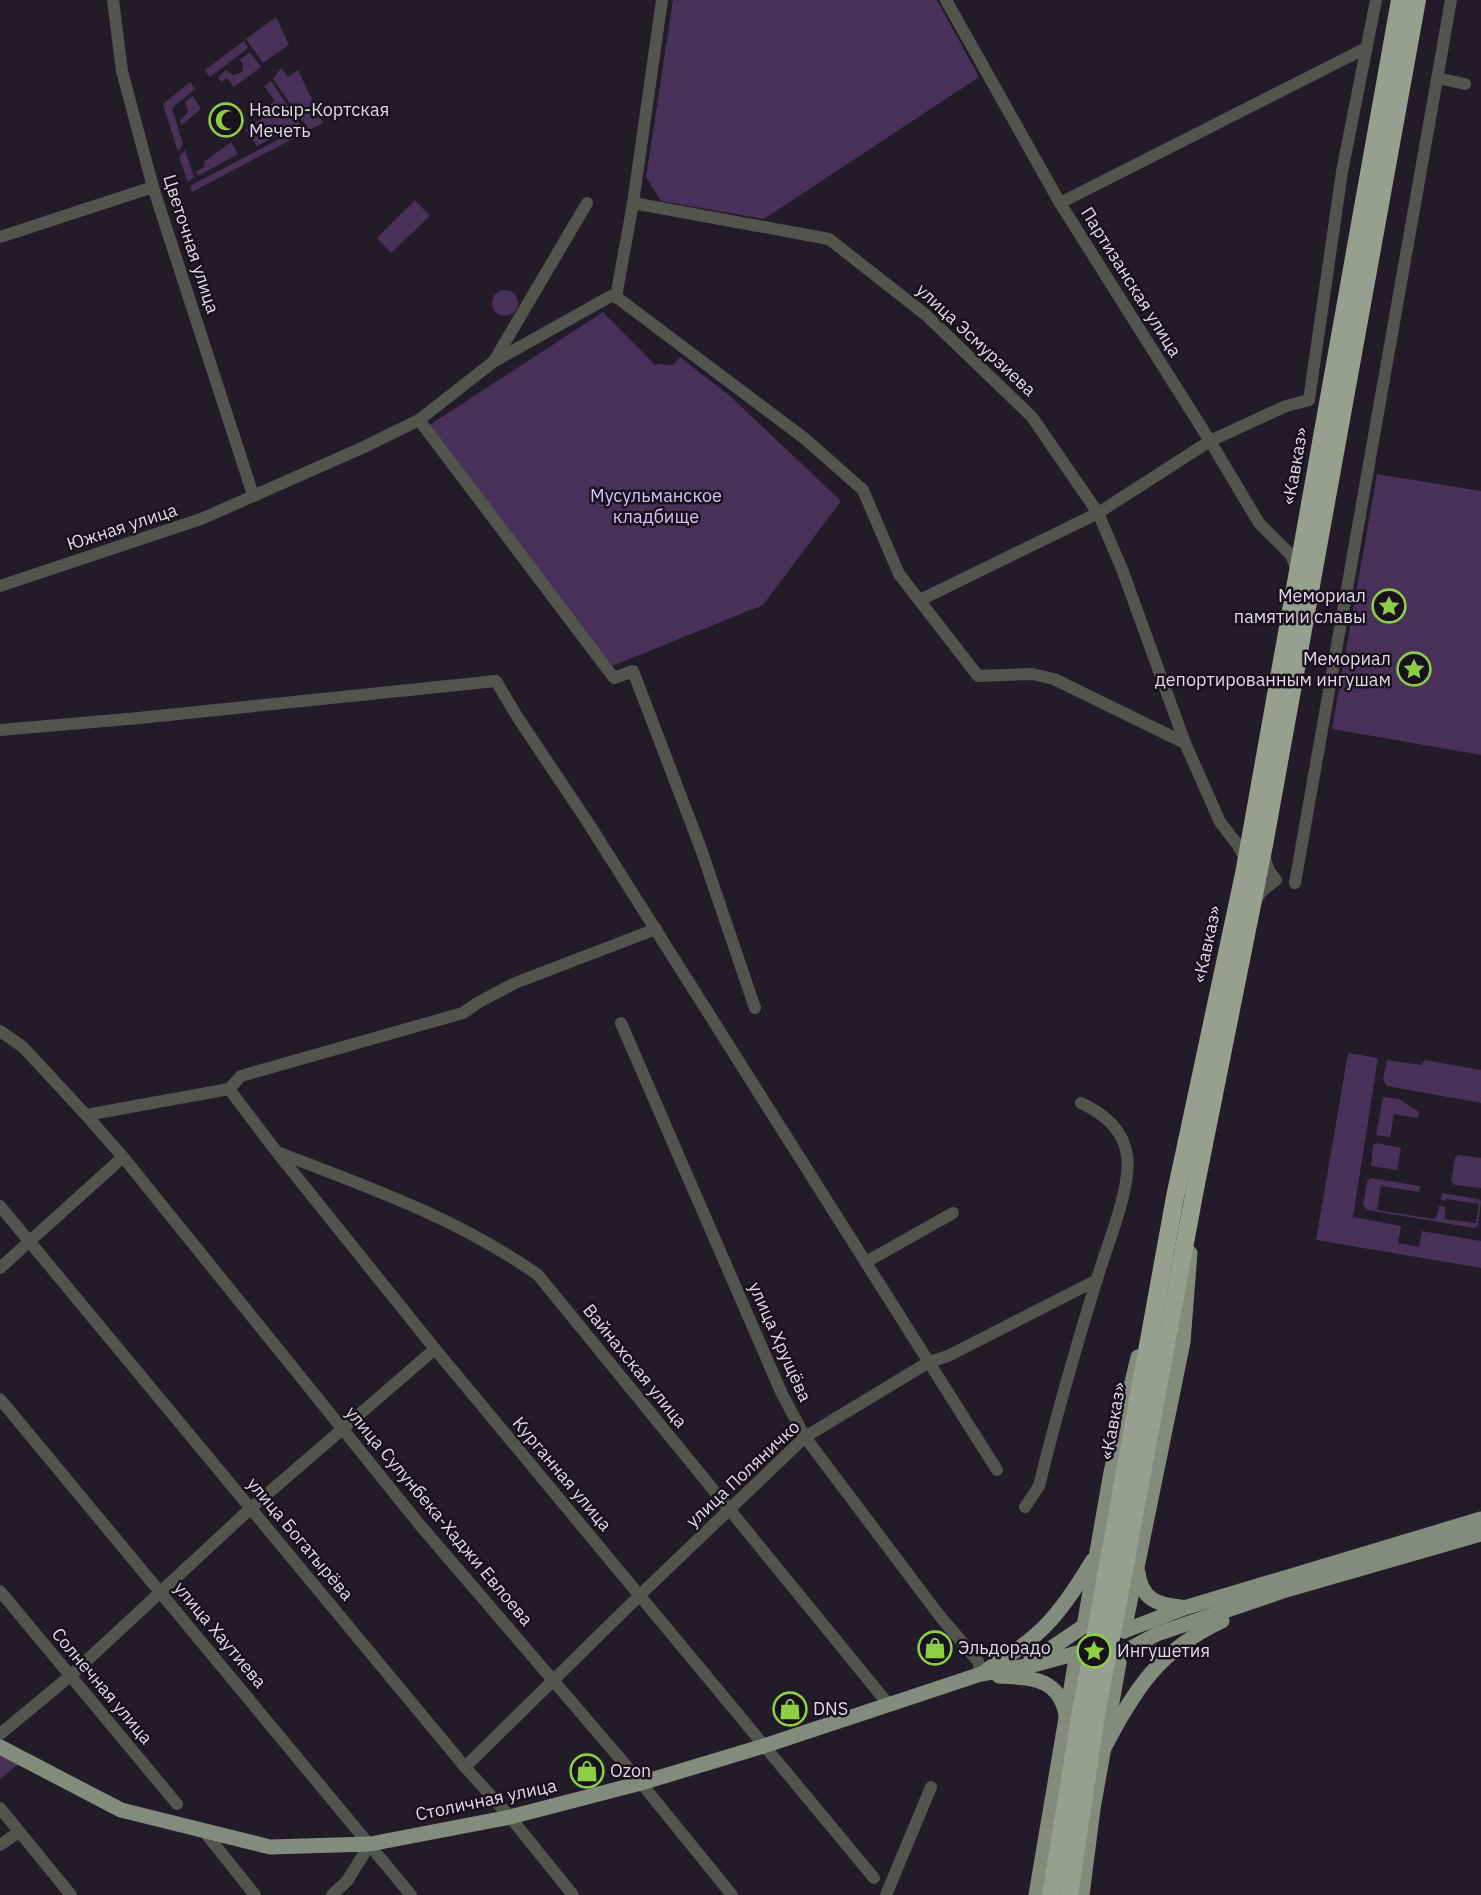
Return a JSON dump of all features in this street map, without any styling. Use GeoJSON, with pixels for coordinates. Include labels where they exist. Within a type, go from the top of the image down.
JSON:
{"type":"FeatureCollection","features":[{"type":"Feature","properties":{"kind":"highway","name":"«Кавказ»"},"geometry":{"type":"LineString","coordinates":[[1110,1601],[1175,1197],[1246,860],[1400,0]]}},
{"type":"Feature","properties":{"kind":"highway","name":"«Кавказ»"},"geometry":{"type":"LineString","coordinates":[[1051,1895],[1264,845],[1417,0]]}},
{"type":"Feature","properties":{"kind":"highway","name":"«Кавказ»"},"geometry":{"type":"LineString","coordinates":[[1069,1895],[1090,1708]]}},
{"type":"Feature","properties":{"kind":"main road"},"geometry":{"type":"LineString","coordinates":[[1082,1895],[1103,1750],[1127,1640],[1124,1631],[1183,1342],[1195,1188]]}},
{"type":"Feature","properties":{"kind":"main road"},"geometry":{"type":"LineString","coordinates":[[1036,1895],[1067,1719],[1077,1653],[1077,1638],[1084,1626],[1111,1472],[1175,1197]]}},
{"type":"Feature","properties":{"kind":"main road"},"geometry":{"type":"LineString","coordinates":[[1124,1631],[1185,1608],[1481,1519]]}},
{"type":"Feature","properties":{"kind":"main road"},"geometry":{"type":"LineString","coordinates":[[1077,1653],[1083,1662],[1096,1670],[1111,1669],[1123,1657],[1157,1634],[1286,1590],[1481,1534]]}},
{"type":"Feature","properties":{"kind":"main road"},"geometry":{"type":"LineString","coordinates":[[981,1674],[1015,1652],[1050,1621],[1097,1553]]}},
{"type":"Feature","properties":{"kind":"main road"},"geometry":{"type":"LineString","coordinates":[[1137,1565],[1140,1583],[1146,1594],[1167,1606],[1185,1608]]}},
{"type":"Feature","properties":{"kind":"main road"},"geometry":{"type":"LineString","coordinates":[[1103,1750],[1130,1699],[1151,1671],[1176,1648],[1206,1628],[1286,1590]]}},
{"type":"Feature","properties":{"kind":"main road"},"geometry":{"type":"LineString","coordinates":[[997,1670],[1044,1653],[1093,1620],[1112,1621],[1124,1631]]}},
{"type":"Feature","properties":{"kind":"main road"},"geometry":{"type":"LineString","coordinates":[[981,1674],[1037,1664],[1077,1653]]}},
{"type":"Feature","properties":{"kind":"main road"},"geometry":{"type":"LineString","coordinates":[[981,1674],[1036,1678],[1047,1684],[1058,1696],[1064,1706],[1067,1719]]}},
{"type":"Feature","properties":{"kind":"main road","name":"Столичная улица"},"geometry":{"type":"LineString","coordinates":[[0,1747],[121,1810],[270,1847],[370,1844],[510,1817],[641,1783],[764,1746],[981,1674]]}},
{"type":"Feature","properties":{"kind":"street","name":"Цветочная улица"},"geometry":{"type":"LineString","coordinates":[[113,0],[122,71],[153,186],[253,495]]}},
{"type":"Feature","properties":{"kind":"street"},"geometry":{"type":"LineString","coordinates":[[616,297],[633,203],[662,0]]}},
{"type":"Feature","properties":{"kind":"street","name":"Партизанская улица"},"geometry":{"type":"LineString","coordinates":[[946,0],[1060,203],[1259,523],[1291,555],[1298,574]]}},
{"type":"Feature","properties":{"kind":"street"},"geometry":{"type":"LineString","coordinates":[[920,600],[1098,513],[1210,441],[1286,406],[1309,400],[1342,172],[1376,0]]}},
{"type":"Feature","properties":{"kind":"street"},"geometry":{"type":"LineString","coordinates":[[1295,883],[1451,0]]}},
{"type":"Feature","properties":{"kind":"street"},"geometry":{"type":"LineString","coordinates":[[1060,203],[1366,48]]}},
{"type":"Feature","properties":{"kind":"street"},"geometry":{"type":"LineString","coordinates":[[1437,78],[1465,84]]}},
{"type":"Feature","properties":{"kind":"street"},"geometry":{"type":"LineString","coordinates":[[0,237],[153,186]]}},
{"type":"Feature","properties":{"kind":"street"},"geometry":{"type":"LineString","coordinates":[[493,362],[587,203]]}},
{"type":"Feature","properties":{"kind":"street","name":"улица Эсмурзиева"},"geometry":{"type":"LineString","coordinates":[[633,203],[829,239],[926,315],[1032,417],[1098,513],[1122,569],[1185,743],[1220,822],[1246,860]]}},
{"type":"Feature","properties":{"kind":"street"},"geometry":{"type":"LineString","coordinates":[[493,362],[606,298],[616,297],[804,438],[863,490],[900,574],[978,676],[1032,674],[1054,679],[1185,743]]}},
{"type":"Feature","properties":{"kind":"street","name":"Южная улица"},"geometry":{"type":"LineString","coordinates":[[0,586],[201,519],[419,420],[493,362]]}},
{"type":"Feature","properties":{"kind":"street"},"geometry":{"type":"LineString","coordinates":[[419,420],[615,678],[633,671],[701,849],[755,1008]]}},
{"type":"Feature","properties":{"kind":"street"},"geometry":{"type":"LineString","coordinates":[[1274,539],[1285,544],[1292,544],[1299,539],[1306,527]]}},
{"type":"Feature","properties":{"kind":"street"},"geometry":{"type":"LineString","coordinates":[[0,730],[150,717],[496,681],[656,929],[997,1470]]}},
{"type":"Feature","properties":{"kind":"street"},"geometry":{"type":"LineString","coordinates":[[1230,835],[1251,830]]}},
{"type":"Feature","properties":{"kind":"street"},"geometry":{"type":"LineString","coordinates":[[86,1115],[229,1089],[241,1076],[463,1013],[515,983],[656,929]]}},
{"type":"Feature","properties":{"kind":"street","name":"улица Хрущёва"},"geometry":{"type":"LineString","coordinates":[[621,1023],[782,1394],[805,1437],[939,1615],[978,1661],[981,1674]]}},
{"type":"Feature","properties":{"kind":"street","name":"улица Сулунбека-Хаджи Евлоева"},"geometry":{"type":"LineString","coordinates":[[0,1031],[22,1047],[123,1157],[420,1525],[641,1783],[732,1895]]}},
{"type":"Feature","properties":{"kind":"street","name":"Курганная улица"},"geometry":{"type":"LineString","coordinates":[[229,1089],[435,1349],[874,1878]]}},
{"type":"Feature","properties":{"kind":"street"},"geometry":{"type":"LineString","coordinates":[[1025,1507],[1039,1486],[1096,1280],[1128,1176],[1127,1153],[1116,1128],[1098,1111],[1081,1103]]}},
{"type":"Feature","properties":{"kind":"street","name":"Вайнахская улица"},"geometry":{"type":"LineString","coordinates":[[276,1151],[391,1196],[506,1252],[538,1275],[889,1705]]}},
{"type":"Feature","properties":{"kind":"street"},"geometry":{"type":"LineString","coordinates":[[0,1269],[123,1157]]}},
{"type":"Feature","properties":{"kind":"street","name":"улица Богатырёва"},"geometry":{"type":"LineString","coordinates":[[0,1206],[573,1895]]}},
{"type":"Feature","properties":{"kind":"street"},"geometry":{"type":"LineString","coordinates":[[866,1262],[953,1213]]}},
{"type":"Feature","properties":{"kind":"street","name":"улица Поляничко"},"geometry":{"type":"LineString","coordinates":[[465,1767],[805,1437],[929,1362],[948,1356],[1096,1280]]}},
{"type":"Feature","properties":{"kind":"street"},"geometry":{"type":"LineString","coordinates":[[0,1734],[69,1677],[251,1508],[435,1349]]}},
{"type":"Feature","properties":{"kind":"street","name":"улица Хаутиева"},"geometry":{"type":"LineString","coordinates":[[0,1399],[411,1895]]}},
{"type":"Feature","properties":{"kind":"street","name":"Солнечная улица"},"geometry":{"type":"LineString","coordinates":[[0,1591],[69,1677],[177,1804]]}},
{"type":"Feature","properties":{"kind":"street"},"geometry":{"type":"LineString","coordinates":[[886,1895],[931,1787]]}},
{"type":"Feature","properties":{"kind":"street"},"geometry":{"type":"LineString","coordinates":[[0,1808],[71,1895]]}},
{"type":"Feature","properties":{"kind":"street"},"geometry":{"type":"LineString","coordinates":[[203,1830],[255,1895]]}},
{"type":"Feature","properties":{"kind":"street"},"geometry":{"type":"LineString","coordinates":[[0,1845],[19,1832]]}},
{"type":"Feature","properties":{"kind":"street"},"geometry":{"type":"LineString","coordinates":[[332,1895],[346,1881],[370,1844]]}},
{"type":"Feature","properties":{"kind":"green space"},"geometry":{"type":"Polygon","coordinates":[[[673,0],[937,0],[979,77],[764,219],[661,201],[646,177],[673,0]]]}},
{"type":"Feature","properties":{"kind":"green space"},"geometry":{"type":"Polygon","coordinates":[[[276,17],[289,45],[263,63],[246,39],[276,17]]]}},
{"type":"Feature","properties":{"kind":"green space"},"geometry":{"type":"Polygon","coordinates":[[[244,41],[248,48],[210,77],[205,70],[244,41]]]}},
{"type":"Feature","properties":{"kind":"green space"},"geometry":{"type":"Polygon","coordinates":[[[250,52],[261,67],[234,87],[227,78],[221,82],[218,77],[226,70],[233,75],[242,72],[243,65],[240,60],[250,52]]]}},
{"type":"Feature","properties":{"kind":"green space"},"geometry":{"type":"Polygon","coordinates":[[[281,68],[288,77],[298,70],[323,123],[309,130],[273,79],[281,68]]]}},
{"type":"Feature","properties":{"kind":"green space"},"geometry":{"type":"Polygon","coordinates":[[[271,81],[300,124],[257,146],[246,130],[270,112],[267,107],[275,101],[264,86],[271,81]]]}},
{"type":"Feature","properties":{"kind":"green space"},"geometry":{"type":"Polygon","coordinates":[[[190,82],[195,89],[172,108],[183,144],[178,152],[163,104],[190,82]]]}},
{"type":"Feature","properties":{"kind":"green space"},"geometry":{"type":"Polygon","coordinates":[[[193,96],[201,109],[182,125],[180,120],[188,110],[185,102],[193,96]]]}},
{"type":"Feature","properties":{"kind":"green space"},"geometry":{"type":"Polygon","coordinates":[[[302,127],[306,132],[192,192],[190,186],[302,127]]]}},
{"type":"Feature","properties":{"kind":"green space"},"geometry":{"type":"Polygon","coordinates":[[[231,142],[238,154],[198,176],[196,172],[204,167],[205,161],[231,142]]]}},
{"type":"Feature","properties":{"kind":"green space"},"geometry":{"type":"Polygon","coordinates":[[[185,150],[194,177],[188,182],[179,157],[185,150]]]}},
{"type":"Feature","properties":{"kind":"green space"},"geometry":{"type":"Polygon","coordinates":[[[415,200],[430,216],[391,253],[377,238],[415,200]]]}},
{"type":"Feature","properties":{"kind":"green space"},"geometry":{"type":"Polygon","coordinates":[[[505,290],[514,294],[518,303],[514,312],[505,316],[496,312],[492,303],[496,294],[505,290]]]}},
{"type":"Feature","properties":{"kind":"green space","name":"Мусульманское кладбище"},"geometry":{"type":"Polygon","coordinates":[[[603,312],[656,366],[658,364],[673,365],[680,357],[730,396],[841,501],[763,605],[612,666],[428,426],[603,312]]]}},
{"type":"Feature","properties":{"kind":"green space"},"geometry":{"type":"Polygon","coordinates":[[[1377,474],[1481,491],[1481,755],[1332,729],[1377,474]]]}},
{"type":"Feature","properties":{"kind":"green space"},"geometry":{"type":"Polygon","coordinates":[[[1348,1053],[1378,1058],[1353,1217],[1401,1226],[1398,1243],[1419,1247],[1422,1231],[1481,1241],[1481,1268],[1316,1240],[1348,1053]]]}},
{"type":"Feature","properties":{"kind":"green space"},"geometry":{"type":"Polygon","coordinates":[[[1387,1060],[1421,1065],[1425,1060],[1481,1070],[1481,1103],[1387,1086],[1383,1080],[1387,1060]]]}},
{"type":"Feature","properties":{"kind":"green space"},"geometry":{"type":"Polygon","coordinates":[[[1383,1097],[1399,1099],[1419,1112],[1418,1118],[1394,1114],[1390,1137],[1376,1135],[1383,1097]]]}},
{"type":"Feature","properties":{"kind":"green space"},"geometry":{"type":"Polygon","coordinates":[[[1376,1143],[1401,1148],[1397,1170],[1371,1166],[1373,1145],[1376,1143]]]}},
{"type":"Feature","properties":{"kind":"green space"},"geometry":{"type":"Polygon","coordinates":[[[1458,1155],[1481,1158],[1481,1188],[1455,1185],[1451,1181],[1455,1158],[1458,1155]]]}},
{"type":"Feature","properties":{"kind":"green space"},"geometry":{"type":"Polygon","coordinates":[[[1371,1178],[1420,1186],[1419,1192],[1381,1186],[1377,1210],[1434,1219],[1439,1206],[1445,1207],[1445,1219],[1476,1223],[1479,1204],[1441,1200],[1442,1193],[1481,1201],[1478,1226],[1474,1228],[1367,1210],[1363,1205],[1367,1181],[1371,1178]]]}},
{"type":"Feature","properties":{"kind":"green space"},"geometry":{"type":"Polygon","coordinates":[[[0,1747],[24,1760],[0,1779],[0,1747]]]}},
{"type":"Feature","properties":{"kind":"place","name":"Насыр-Кортская Мечеть"},"geometry":{"type":"Point","coordinates":[226,120]}},
{"type":"Feature","properties":{"kind":"place","name":"Мемориал памяти и славы"},"geometry":{"type":"Point","coordinates":[1389,606]}},
{"type":"Feature","properties":{"kind":"place","name":"Мемориал депортированным ингушам"},"geometry":{"type":"Point","coordinates":[1414,669]}},
{"type":"Feature","properties":{"kind":"place","name":"Эльдорадо"},"geometry":{"type":"Point","coordinates":[935,1648]}},
{"type":"Feature","properties":{"kind":"place","name":"Ингушетия"},"geometry":{"type":"Point","coordinates":[1094,1651]}},
{"type":"Feature","properties":{"kind":"place","name":"DNS"},"geometry":{"type":"Point","coordinates":[790,1709]}},
{"type":"Feature","properties":{"kind":"place","name":"Ozon"},"geometry":{"type":"Point","coordinates":[587,1771]}}]}
